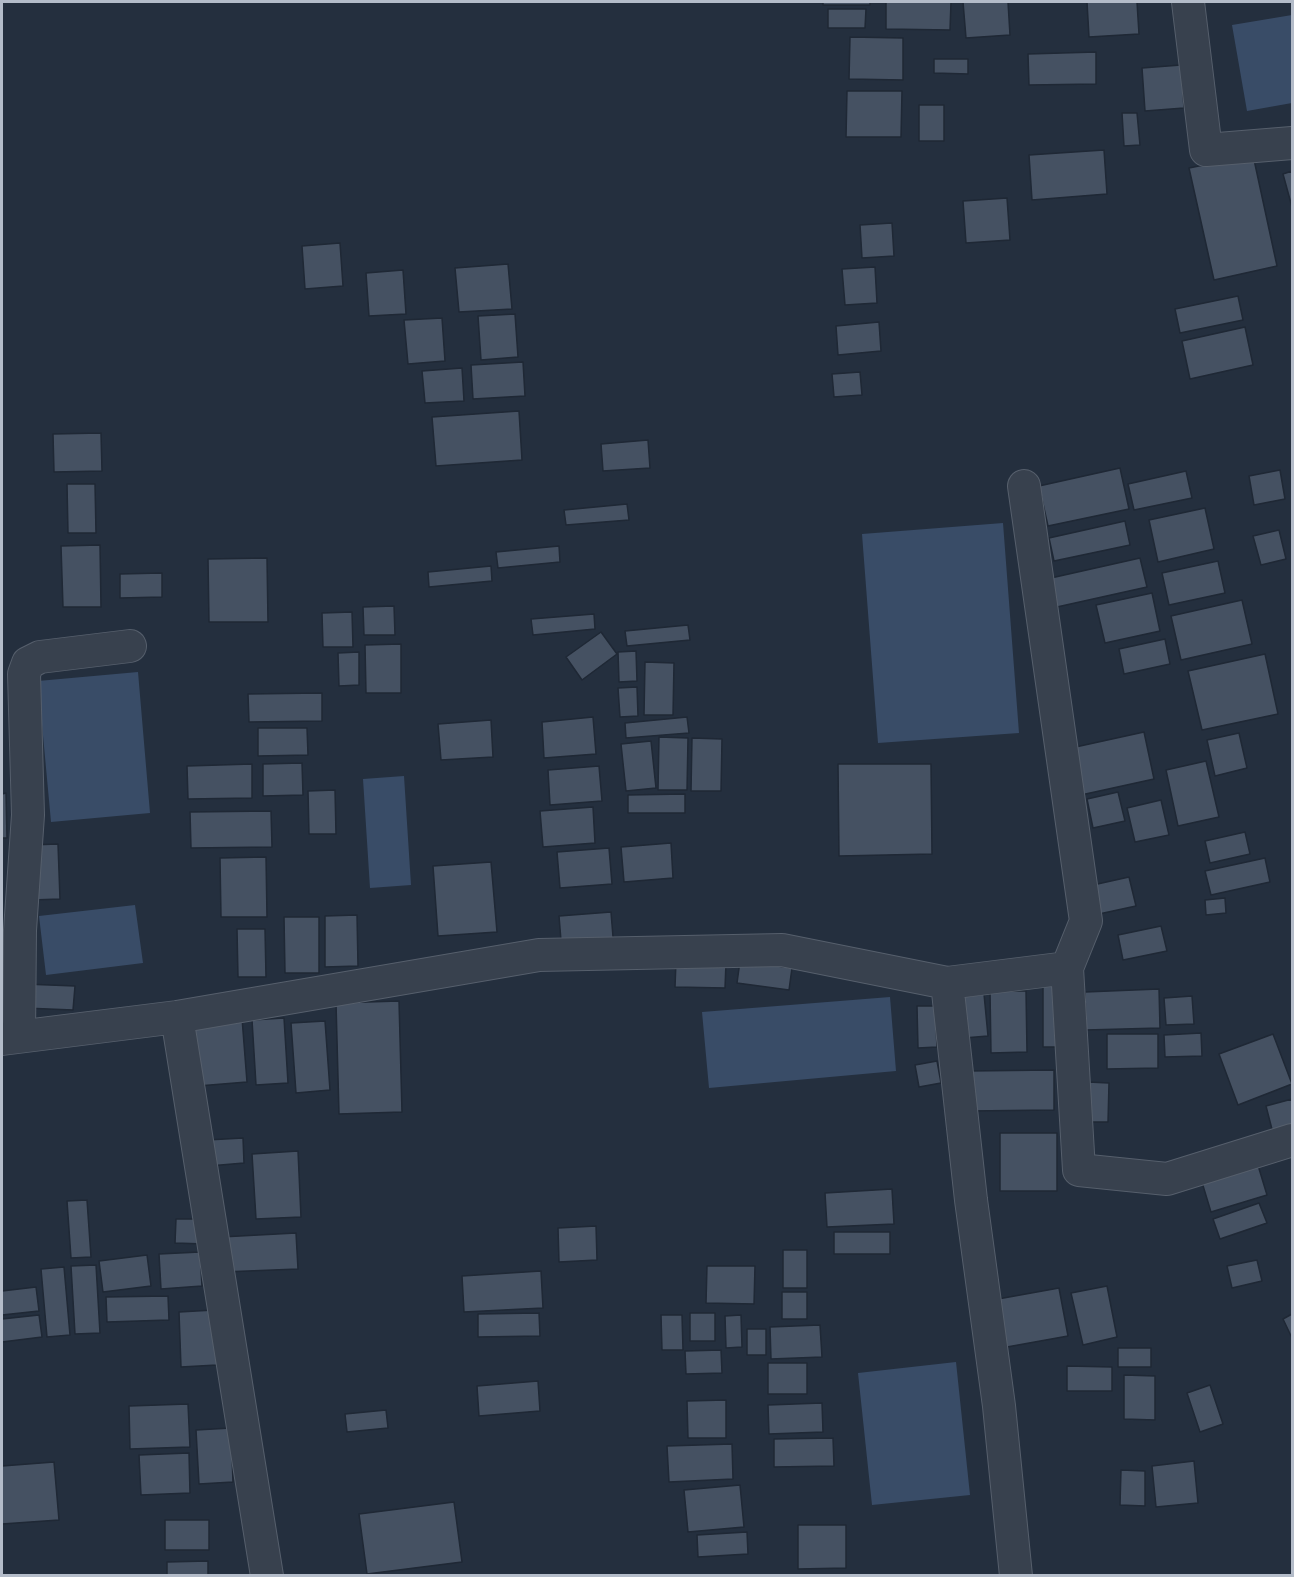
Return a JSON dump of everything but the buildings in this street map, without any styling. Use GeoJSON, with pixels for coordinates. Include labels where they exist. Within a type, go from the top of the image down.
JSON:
{"type":"FeatureCollection","features":[{"type":"Feature","properties":{"kind":"street"},"geometry":{"type":"LineString","coordinates":[[1188,2],[1206,150],[1293,143]]}},
{"type":"Feature","properties":{"kind":"street"},"geometry":{"type":"LineString","coordinates":[[1024,486],[1086,921],[1067,968],[1079,1170],[1167,1179],[1293,1140]]}},
{"type":"Feature","properties":{"kind":"street"},"geometry":{"type":"LineString","coordinates":[[130,645],[40,657],[28,663],[24,674],[28,815],[10,1037],[177,1017],[539,955],[782,950],[947,983],[1067,968]]}},
{"type":"Feature","properties":{"kind":"street"},"geometry":{"type":"LineString","coordinates":[[947,983],[971,1200],[999,1406],[1016,1575]]}},
{"type":"Feature","properties":{"kind":"street"},"geometry":{"type":"LineString","coordinates":[[177,1017],[267,1575]]}},
{"type":"Feature","properties":{"kind":"water"},"geometry":{"type":"Polygon","coordinates":[[[1292,15],[1292,103],[1247,111],[1232,25],[1292,15]]]}},
{"type":"Feature","properties":{"kind":"water"},"geometry":{"type":"Polygon","coordinates":[[[1003,523],[1019,733],[878,743],[862,534],[1003,523]]]}},
{"type":"Feature","properties":{"kind":"water"},"geometry":{"type":"Polygon","coordinates":[[[138,672],[150,813],[51,822],[38,681],[138,672]]]}},
{"type":"Feature","properties":{"kind":"water"},"geometry":{"type":"Polygon","coordinates":[[[404,776],[411,885],[370,888],[363,779],[404,776]]]}},
{"type":"Feature","properties":{"kind":"water"},"geometry":{"type":"Polygon","coordinates":[[[135,905],[143,963],[46,975],[39,916],[135,905]]]}},
{"type":"Feature","properties":{"kind":"water"},"geometry":{"type":"Polygon","coordinates":[[[890,997],[896,1071],[709,1088],[702,1012],[890,997]]]}},
{"type":"Feature","properties":{"kind":"water"},"geometry":{"type":"Polygon","coordinates":[[[956,1362],[970,1495],[872,1505],[858,1373],[956,1362]]]}}]}
